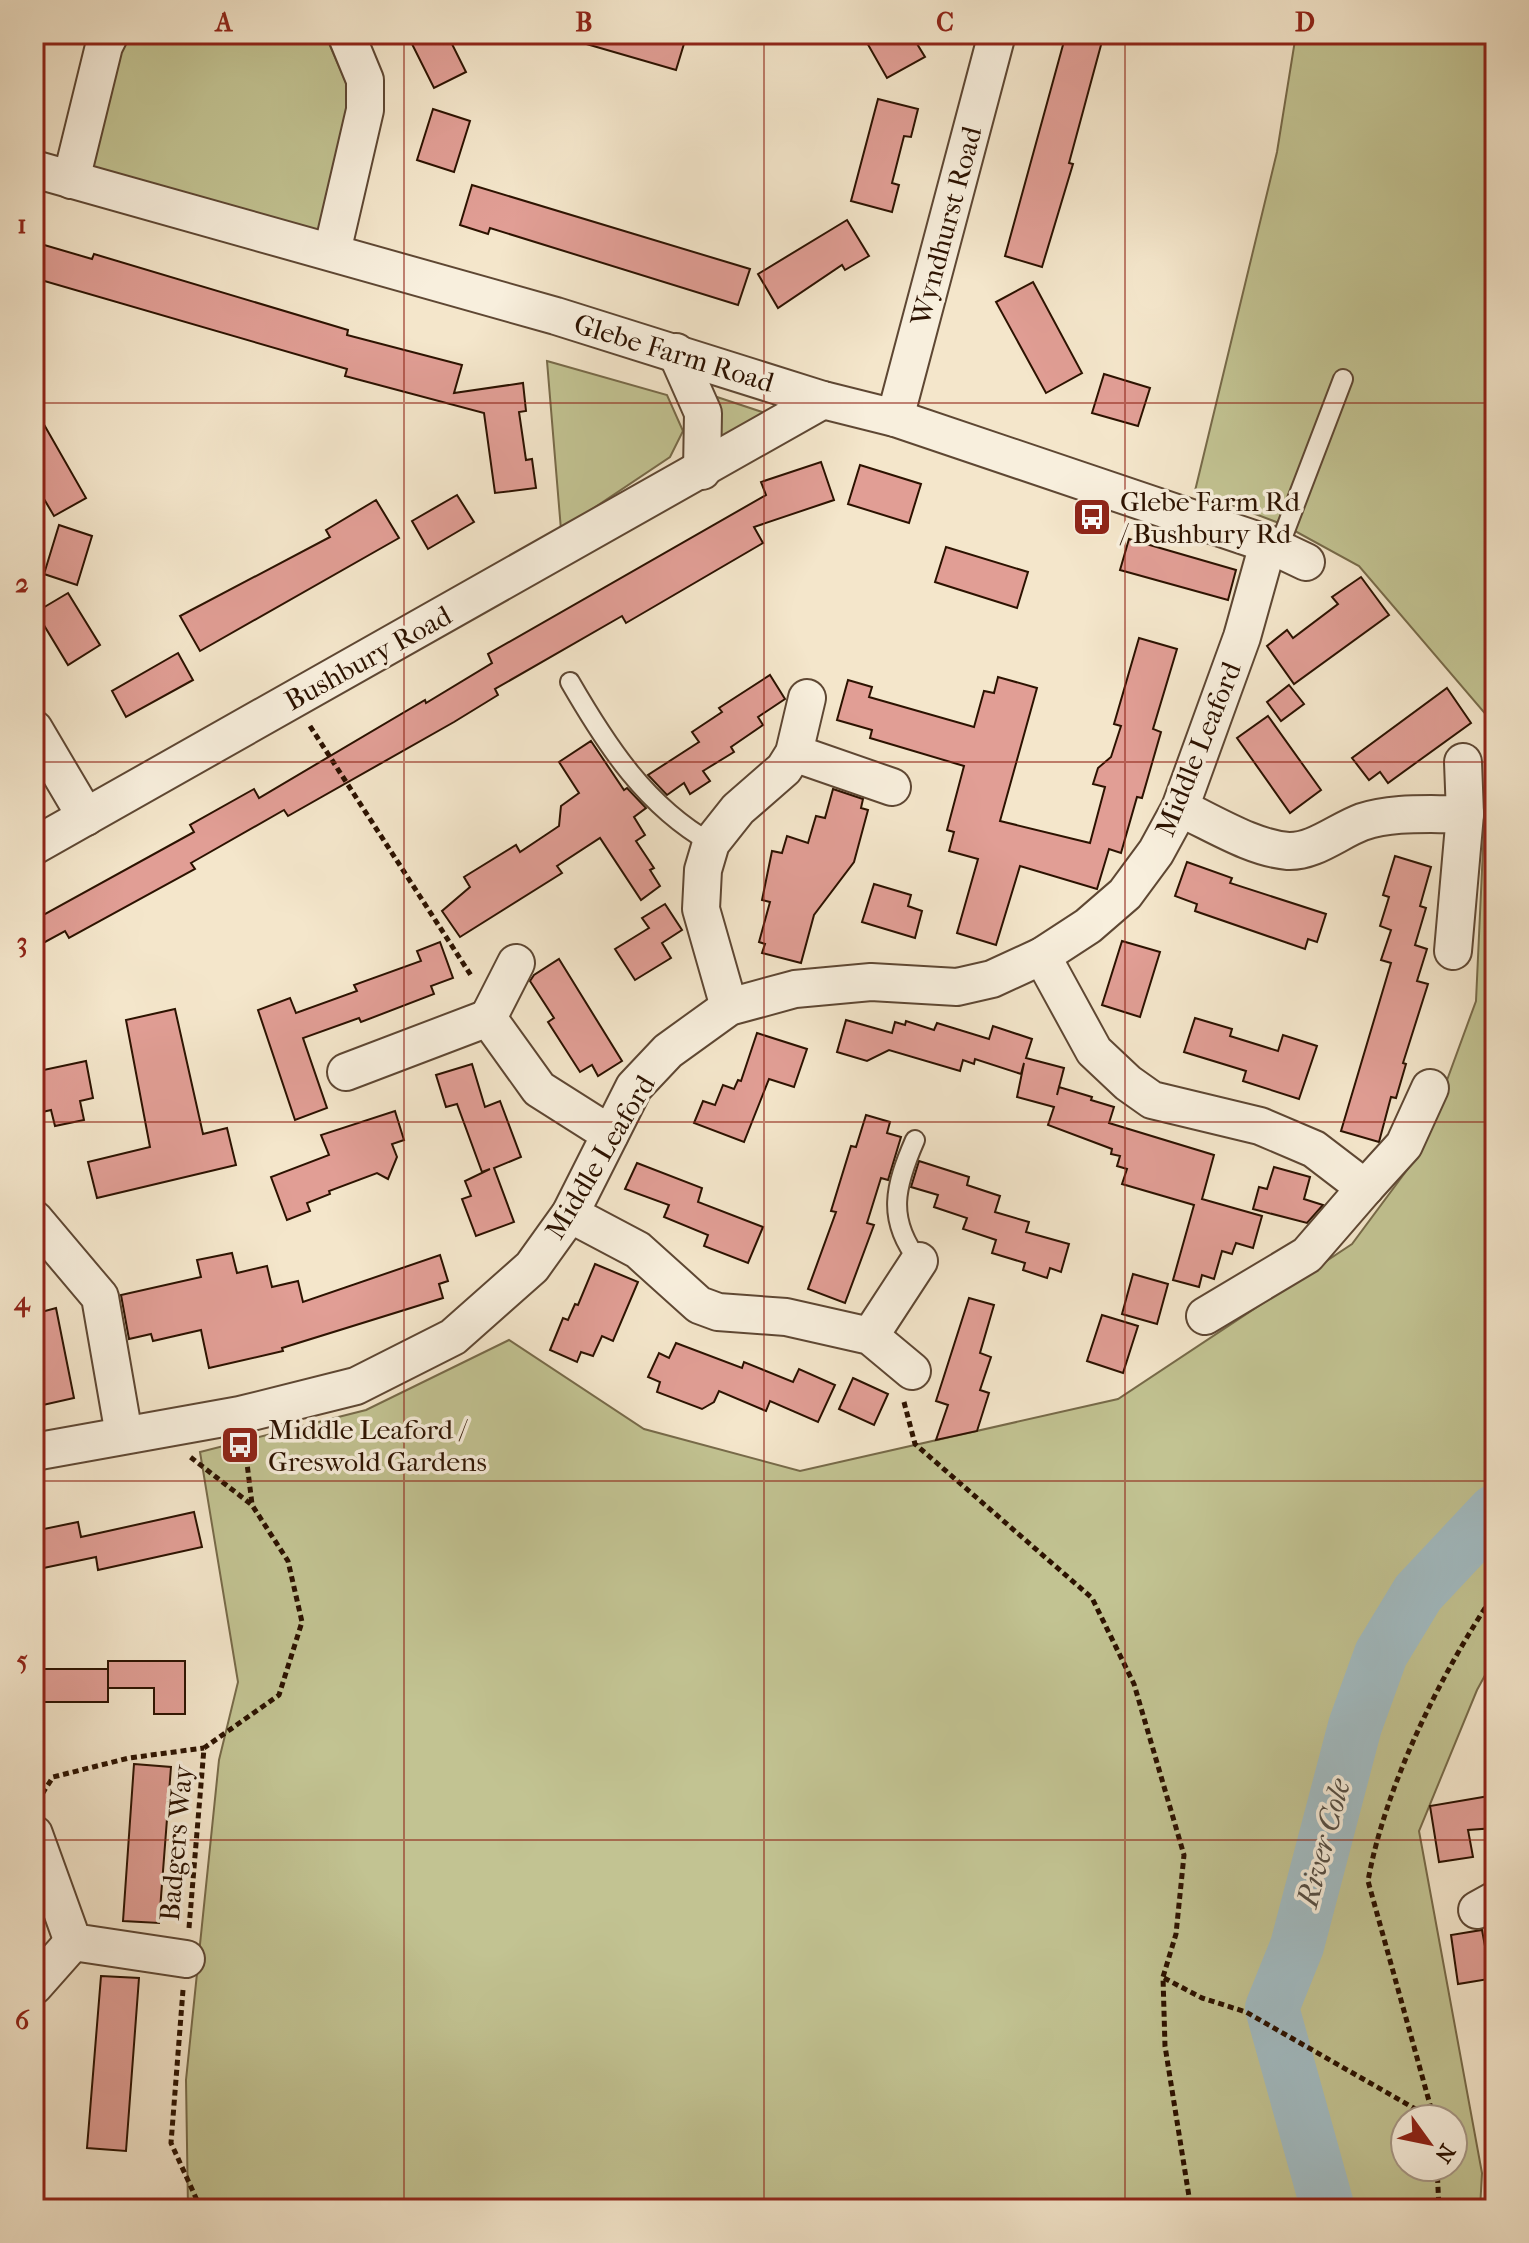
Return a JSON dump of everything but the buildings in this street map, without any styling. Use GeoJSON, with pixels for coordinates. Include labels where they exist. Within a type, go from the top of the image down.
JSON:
{"type":"FeatureCollection","features":[{"type":"Feature","properties":{"kind":"street"},"geometry":{"type":"LineString","coordinates":[[71,180],[104,46],[110,34]]}},
{"type":"Feature","properties":{"kind":"street"},"geometry":{"type":"LineString","coordinates":[[332,252],[365,110],[365,80],[346,34]]}},
{"type":"Feature","properties":{"kind":"street","name":"Wyndhurst Road"},"geometry":{"type":"LineString","coordinates":[[895,418],[997,34]]}},
{"type":"Feature","properties":{"kind":"street","name":"Glebe Farm Road"},"geometry":{"type":"LineString","coordinates":[[34,169],[332,252],[676,352],[823,400],[895,418],[1284,551]]}},
{"type":"Feature","properties":{"kind":"street"},"geometry":{"type":"LineString","coordinates":[[676,352],[703,413],[702,471]]}},
{"type":"Feature","properties":{"kind":"street","name":"Bushbury Road"},"geometry":{"type":"LineString","coordinates":[[34,846],[823,400]]}},
{"type":"Feature","properties":{"kind":"street","name":"Middle Leaford"},"geometry":{"type":"LineString","coordinates":[[34,1452],[240,1415],[356,1386],[453,1337],[493,1306],[532,1267],[570,1214],[634,1087],[668,1051],[729,1007],[795,989],[871,982],[957,987],[992,979],[1042,956],[1088,926],[1125,894],[1156,852],[1180,808],[1242,637],[1284,551]]}},
{"type":"Feature","properties":{"kind":"street"},"geometry":{"type":"LineString","coordinates":[[729,1007],[701,909],[703,870],[711,843],[738,809],[784,769],[794,753],[807,698]]}},
{"type":"Feature","properties":{"kind":"street"},"geometry":{"type":"LineString","coordinates":[[34,729],[86,817]]}},
{"type":"Feature","properties":{"kind":"street"},"geometry":{"type":"LineString","coordinates":[[794,753],[892,787]]}},
{"type":"Feature","properties":{"kind":"street"},"geometry":{"type":"LineString","coordinates":[[1453,951],[1465,814],[1463,762]]}},
{"type":"Feature","properties":{"kind":"street"},"geometry":{"type":"LineString","coordinates":[[1180,808],[1271,848],[1292,851],[1310,847],[1364,822],[1395,816],[1465,814]]}},
{"type":"Feature","properties":{"kind":"street"},"geometry":{"type":"LineString","coordinates":[[1042,956],[1094,1051],[1128,1083],[1152,1100],[1260,1126],[1314,1149],[1365,1188]]}},
{"type":"Feature","properties":{"kind":"street"},"geometry":{"type":"LineString","coordinates":[[346,1072],[492,1009],[516,963]]}},
{"type":"Feature","properties":{"kind":"street"},"geometry":{"type":"LineString","coordinates":[[492,1009],[539,1089],[610,1134]]}},
{"type":"Feature","properties":{"kind":"street"},"geometry":{"type":"LineString","coordinates":[[1205,1316],[1307,1255],[1404,1145],[1430,1088]]}},
{"type":"Feature","properties":{"kind":"street"},"geometry":{"type":"LineString","coordinates":[[570,1214],[638,1250],[699,1305],[718,1312],[786,1317],[870,1336],[912,1371]]}},
{"type":"Feature","properties":{"kind":"street"},"geometry":{"type":"LineString","coordinates":[[34,1219],[100,1297],[140,1433]]}},
{"type":"Feature","properties":{"kind":"street"},"geometry":{"type":"LineString","coordinates":[[870,1336],[919,1261]]}},
{"type":"Feature","properties":{"kind":"street"},"geometry":{"type":"LineString","coordinates":[[34,1834],[73,1942]]}},
{"type":"Feature","properties":{"kind":"street"},"geometry":{"type":"LineString","coordinates":[[73,1942],[186,1959]]}},
{"type":"Feature","properties":{"kind":"street"},"geometry":{"type":"LineString","coordinates":[[34,1986],[73,1942]]}},
{"type":"Feature","properties":{"kind":"lane"},"geometry":{"type":"LineString","coordinates":[[1284,551],[1343,379]]}},
{"type":"Feature","properties":{"kind":"lane"},"geometry":{"type":"LineString","coordinates":[[570,682],[595,725],[636,783],[688,830],[711,843]]}},
{"type":"Feature","properties":{"kind":"lane"},"geometry":{"type":"LineString","coordinates":[[915,1140],[898,1178],[897,1213],[903,1240],[919,1261]]}},
{"type":"Feature","properties":{"kind":"path"},"geometry":{"type":"LineString","coordinates":[[293,700],[492,1009]]}},
{"type":"Feature","properties":{"kind":"path"},"geometry":{"type":"LineString","coordinates":[[912,1371],[903,1404],[915,1444],[1092,1598],[1134,1684],[1184,1855],[1176,1934],[1163,1977],[1165,2046],[1191,2209]]}},
{"type":"Feature","properties":{"kind":"path"},"geometry":{"type":"LineString","coordinates":[[240,1415],[252,1505]]}},
{"type":"Feature","properties":{"kind":"path","name":"Badgers Way"},"geometry":{"type":"LineString","coordinates":[[140,1433],[252,1505],[288,1561],[302,1622],[279,1695],[204,1748],[171,2143],[201,2209]]}},
{"type":"Feature","properties":{"kind":"path"},"geometry":{"type":"LineString","coordinates":[[1430,2103],[1368,1881],[1374,1848],[1400,1771],[1471,1628],[1495,1593]]}},
{"type":"Feature","properties":{"kind":"path"},"geometry":{"type":"LineString","coordinates":[[34,1806],[53,1777],[129,1758],[204,1748]]}},
{"type":"Feature","properties":{"kind":"path"},"geometry":{"type":"LineString","coordinates":[[1163,1977],[1202,1998],[1246,2012],[1406,2103]]}},
{"type":"Feature","properties":{"kind":"path"},"geometry":{"type":"LineString","coordinates":[[1438,2183],[1439,2209]]}},
{"type":"Feature","properties":{"kind":"green space"},"geometry":{"type":"Polygon","coordinates":[[[125,34],[325,34],[348,87],[348,113],[319,241],[84,176],[125,34]]]}},
{"type":"Feature","properties":{"kind":"green space"},"geometry":{"type":"Polygon","coordinates":[[[1296,34],[1495,34],[1495,1657],[1477,1690],[1419,1831],[1482,2173],[1480,2209],[188,2209],[186,2080],[219,1760],[238,1682],[200,1452],[366,1410],[509,1340],[644,1429],[800,1471],[1118,1399],[1352,1244],[1421,1151],[1476,1001],[1489,718],[1359,566],[1284,525],[1195,491],[1277,152],[1296,34]]]}},
{"type":"Feature","properties":{"kind":"green space"},"geometry":{"type":"Polygon","coordinates":[[[547,361],[667,395],[683,431],[670,457],[561,530],[547,361]]]}},
{"type":"Feature","properties":{"kind":"green space"},"geometry":{"type":"Polygon","coordinates":[[[717,397],[768,414],[720,439],[717,397]]]}},
{"type":"Feature","properties":{"kind":"waterway","name":"River Cole"},"geometry":{"type":"LineString","coordinates":[[1328,2209],[1272,2008],[1297,1946],[1355,1726],[1381,1654],[1418,1593],[1495,1511]]}},
{"type":"Feature","properties":{"kind":"place","name":"Glebe Farm Rd / Bushbury Rd"},"geometry":{"type":"Point","coordinates":[1092,517]}},
{"type":"Feature","properties":{"kind":"place","name":"Middle Leaford / Greswold Gardens"},"geometry":{"type":"Point","coordinates":[240,1445]}}]}
